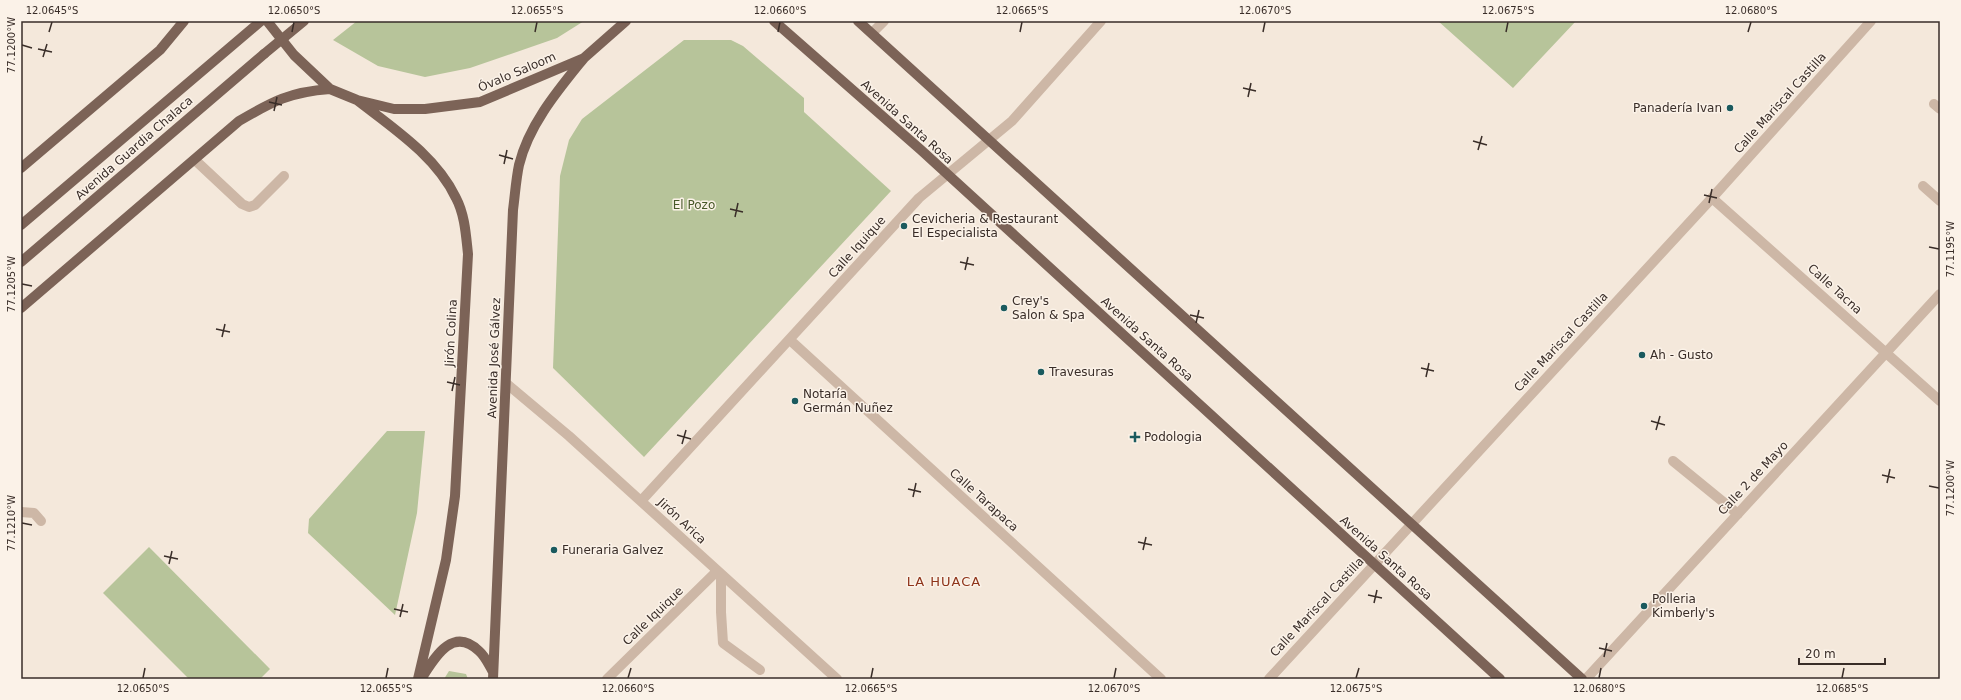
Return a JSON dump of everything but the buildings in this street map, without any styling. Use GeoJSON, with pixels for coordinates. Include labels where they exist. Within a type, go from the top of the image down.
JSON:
{"type":"FeatureCollection","features":[{"type":"Feature","properties":{"kind":"main road"},"geometry":{"type":"LineString","coordinates":[[21,168],[160,50],[184,21]]}},
{"type":"Feature","properties":{"kind":"main road","name":"Avenida Guardia Chalaca"},"geometry":{"type":"LineString","coordinates":[[21,224],[261,21]]}},
{"type":"Feature","properties":{"kind":"main road","name":"Óvalo Saloom"},"geometry":{"type":"LineString","coordinates":[[267,21],[294,55],[330,89],[357,100],[394,109],[425,109],[480,102],[584,58],[626,21]]}},
{"type":"Feature","properties":{"kind":"main road","name":"Avenida Guardia Chalaca"},"geometry":{"type":"LineString","coordinates":[[21,262],[304,21]]}},
{"type":"Feature","properties":{"kind":"main road","name":"Avenida Santa Rosa"},"geometry":{"type":"LineString","coordinates":[[774,21],[947,176],[1500,679]]}},
{"type":"Feature","properties":{"kind":"main road"},"geometry":{"type":"LineString","coordinates":[[858,21],[1582,679]]}},
{"type":"Feature","properties":{"kind":"main road","name":"Avenida José Gálvez"},"geometry":{"type":"LineString","coordinates":[[493,675],[507,384],[513,210],[519,164],[529,137],[540,119],[558,91],[584,58]]}},
{"type":"Feature","properties":{"kind":"main road"},"geometry":{"type":"LineString","coordinates":[[21,308],[239,121],[276,100],[306,91],[330,89]]}},
{"type":"Feature","properties":{"kind":"main road","name":"Jirón Colina"},"geometry":{"type":"LineString","coordinates":[[357,100],[425,155],[440,173],[457,198],[466,226],[468,254],[455,496],[446,560],[419,679]]}},
{"type":"Feature","properties":{"kind":"main road"},"geometry":{"type":"LineString","coordinates":[[419,679],[444,646],[457,642],[469,644],[480,651],[493,675]]}},
{"type":"Feature","properties":{"kind":"street"},"geometry":{"type":"LineString","coordinates":[[872,33],[884,21]]}},
{"type":"Feature","properties":{"kind":"street","name":"Calle Iquique"},"geometry":{"type":"LineString","coordinates":[[642,501],[919,198],[990,141],[1012,121],[1101,21]]}},
{"type":"Feature","properties":{"kind":"street","name":"Calle Mariscal Castilla"},"geometry":{"type":"LineString","coordinates":[[1272,678],[1374,564],[1712,198],[1871,21]]}},
{"type":"Feature","properties":{"kind":"street"},"geometry":{"type":"LineString","coordinates":[[194,160],[242,204],[249,208],[255,205],[284,176]]}},
{"type":"Feature","properties":{"kind":"street"},"geometry":{"type":"LineString","coordinates":[[1923,186],[1940,201]]}},
{"type":"Feature","properties":{"kind":"street","name":"Calle Tacna"},"geometry":{"type":"LineString","coordinates":[[1712,198],[1940,401]]}},
{"type":"Feature","properties":{"kind":"street","name":"Calle 2 de Mayo"},"geometry":{"type":"LineString","coordinates":[[1586,679],[1940,294]]}},
{"type":"Feature","properties":{"kind":"street","name":"Calle Tarapaca"},"geometry":{"type":"LineString","coordinates":[[790,340],[1161,679]]}},
{"type":"Feature","properties":{"kind":"street","name":"Jirón Arica"},"geometry":{"type":"LineString","coordinates":[[507,384],[569,436],[642,501],[719,573],[838,679]]}},
{"type":"Feature","properties":{"kind":"street"},"geometry":{"type":"LineString","coordinates":[[1673,461],[1738,514]]}},
{"type":"Feature","properties":{"kind":"street"},"geometry":{"type":"LineString","coordinates":[[21,512],[34,513],[41,521]]}},
{"type":"Feature","properties":{"kind":"street","name":"Calle Iquique"},"geometry":{"type":"LineString","coordinates":[[607,679],[719,573]]}},
{"type":"Feature","properties":{"kind":"street"},"geometry":{"type":"LineString","coordinates":[[719,573],[723,643],[760,670]]}},
{"type":"Feature","properties":{"kind":"green space"},"geometry":{"type":"Polygon","coordinates":[[[357,21],[584,21],[557,38],[470,68],[425,77],[378,66],[333,40],[357,21]]]}},
{"type":"Feature","properties":{"kind":"green space"},"geometry":{"type":"Polygon","coordinates":[[[1438,21],[1576,21],[1513,88],[1438,21]]]}},
{"type":"Feature","properties":{"kind":"green space","name":"El Pozo"},"geometry":{"type":"Polygon","coordinates":[[[684,40],[731,40],[743,46],[804,98],[804,112],[891,191],[644,457],[553,368],[560,176],[569,140],[582,119],[684,40]]]}},
{"type":"Feature","properties":{"kind":"green space"},"geometry":{"type":"Polygon","coordinates":[[[387,431],[425,431],[417,513],[395,615],[308,533],[309,519],[387,431]]]}},
{"type":"Feature","properties":{"kind":"green space"},"geometry":{"type":"Polygon","coordinates":[[[149,547],[270,669],[260,679],[189,679],[103,593],[149,547]]]}},
{"type":"Feature","properties":{"kind":"green space"},"geometry":{"type":"Polygon","coordinates":[[[449,671],[466,674],[468,679],[444,679],[449,671]]]}},
{"type":"Feature","properties":{"kind":"place","name":"Panadería Ivan"},"geometry":{"type":"Point","coordinates":[1730,108]}},
{"type":"Feature","properties":{"kind":"place","name":"Cevicheria & Restaurant El Especialista"},"geometry":{"type":"Point","coordinates":[904,226]}},
{"type":"Feature","properties":{"kind":"place","name":"Crey's Salon & Spa"},"geometry":{"type":"Point","coordinates":[1004,308]}},
{"type":"Feature","properties":{"kind":"place","name":"Ah - Gusto"},"geometry":{"type":"Point","coordinates":[1642,355]}},
{"type":"Feature","properties":{"kind":"place","name":"Travesuras"},"geometry":{"type":"Point","coordinates":[1041,372]}},
{"type":"Feature","properties":{"kind":"place","name":"Notaría Germán Nuñez"},"geometry":{"type":"Point","coordinates":[795,401]}},
{"type":"Feature","properties":{"kind":"place","name":"Podologia"},"geometry":{"type":"Point","coordinates":[1135,437]}},
{"type":"Feature","properties":{"kind":"place","name":"Funeraria Galvez"},"geometry":{"type":"Point","coordinates":[554,550]}},
{"type":"Feature","properties":{"kind":"place","name":"Polleria Kimberly's"},"geometry":{"type":"Point","coordinates":[1644,606]}},
{"type":"Feature","properties":{"kind":"district","name":"LA HUACA"},"geometry":{"type":"Point","coordinates":[944,581]}}]}
